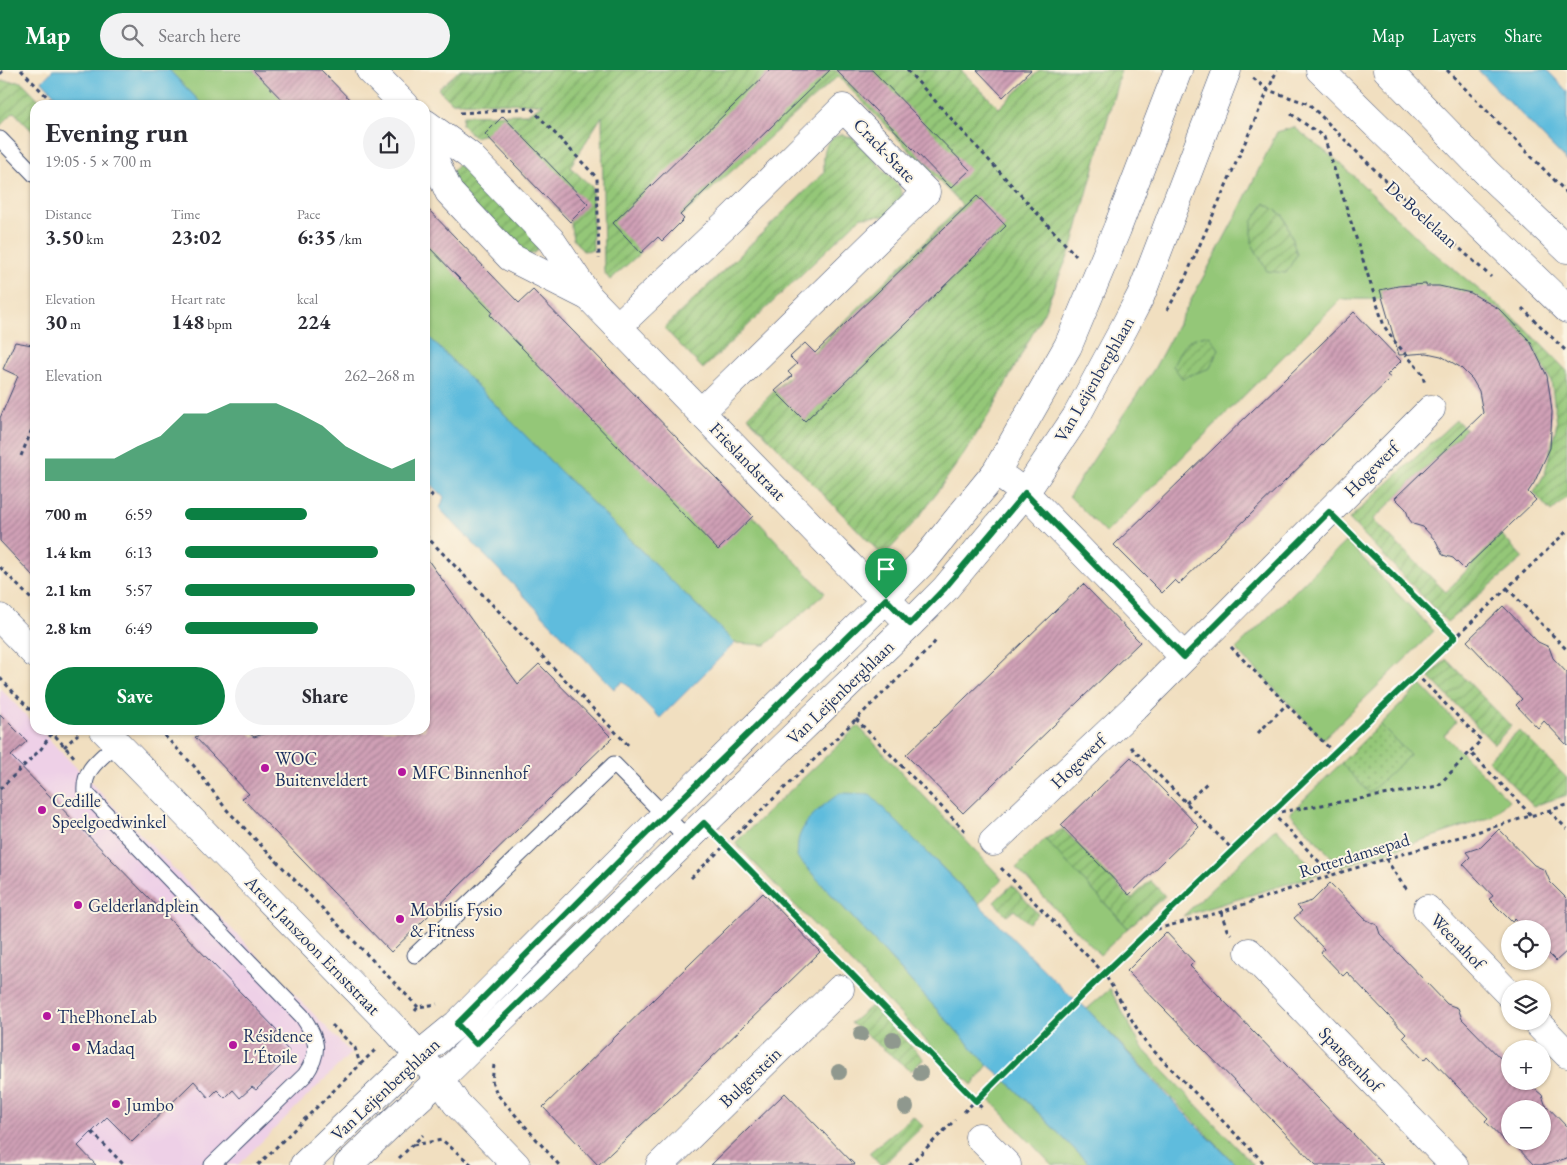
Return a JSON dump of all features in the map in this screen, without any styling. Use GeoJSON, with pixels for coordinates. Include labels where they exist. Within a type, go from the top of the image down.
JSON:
{"type":"FeatureCollection","features":[{"type":"Feature","properties":{"kind":"street","name":"Van Leijenberghlaan"},"geometry":{"type":"LineString","coordinates":[[304,1165],[418,1056],[457,1024],[665,815],[922,563],[996,472],[1068,346],[1117,229],[1178,70]]}},
{"type":"Feature","properties":{"kind":"street","name":"De Boelelaan"},"geometry":{"type":"LineString","coordinates":[[1320,70],[1567,309]]}},
{"type":"Feature","properties":{"kind":"street"},"geometry":{"type":"LineString","coordinates":[[1387,70],[1489,175],[1567,249]]}},
{"type":"Feature","properties":{"kind":"street","name":"Van Leijenberghlaan"},"geometry":{"type":"LineString","coordinates":[[348,1165],[440,1079],[910,624],[944,589],[1025,493],[1076,417],[1126,326],[1238,72]]}},
{"type":"Feature","properties":{"kind":"street"},"geometry":{"type":"LineString","coordinates":[[381,74],[401,100]]}},
{"type":"Feature","properties":{"kind":"street","name":"Crack-State"},"geometry":{"type":"LineString","coordinates":[[602,310],[731,219],[843,108],[926,192],[701,412]]}},
{"type":"Feature","properties":{"kind":"street","name":"Frieslandstraat"},"geometry":{"type":"LineString","coordinates":[[430,127],[469,155],[551,240],[602,310],[869,586],[886,599],[910,624]]}},
{"type":"Feature","properties":{"kind":"street","name":"Frieslandstraat"},"geometry":{"type":"LineString","coordinates":[[430,149],[449,192],[510,257],[602,310]]}},
{"type":"Feature","properties":{"kind":"street","name":"Hogewerf"},"geometry":{"type":"LineString","coordinates":[[987,848],[1213,629],[1430,409]]}},
{"type":"Feature","properties":{"kind":"street"},"geometry":{"type":"LineString","coordinates":[[996,472],[1025,493],[1184,657]]}},
{"type":"Feature","properties":{"kind":"street"},"geometry":{"type":"LineString","coordinates":[[0,618],[30,649]]}},
{"type":"Feature","properties":{"kind":"street","name":"Arent Janszoon Ernststraat"},"geometry":{"type":"LineString","coordinates":[[111,737],[396,1030],[440,1079],[456,1103],[516,1165]]}},
{"type":"Feature","properties":{"kind":"street","name":"Weenahof"},"geometry":{"type":"LineString","coordinates":[[1427,909],[1501,986]]}},
{"type":"Feature","properties":{"kind":"street","name":"Spangenhof"},"geometry":{"type":"LineString","coordinates":[[1249,952],[1454,1165]]}},
{"type":"Feature","properties":{"kind":"street","name":"Bulgerstein"},"geometry":{"type":"LineString","coordinates":[[660,1165],[843,979]]}},
{"type":"Feature","properties":{"kind":"street"},"geometry":{"type":"LineString","coordinates":[[1544,1030],[1567,1054]]}},
{"type":"Feature","properties":{"kind":"street"},"geometry":{"type":"LineString","coordinates":[[984,1126],[1006,1165]]}},
{"type":"Feature","properties":{"kind":"lane"},"geometry":{"type":"LineString","coordinates":[[0,139],[30,170]]}},
{"type":"Feature","properties":{"kind":"lane"},"geometry":{"type":"LineString","coordinates":[[111,737],[88,771],[84,782],[85,792],[302,1016],[315,1038],[316,1050],[313,1063],[304,1075],[212,1165]]}},
{"type":"Feature","properties":{"kind":"lane"},"geometry":{"type":"LineString","coordinates":[[414,955],[614,764],[665,815],[696,831]]}},
{"type":"Feature","properties":{"kind":"path"},"geometry":{"type":"LineString","coordinates":[[0,74],[4,70]]}},
{"type":"Feature","properties":{"kind":"path"},"geometry":{"type":"LineString","coordinates":[[21,70],[50,100]]}},
{"type":"Feature","properties":{"kind":"path"},"geometry":{"type":"LineString","coordinates":[[906,70],[1081,262]]}},
{"type":"Feature","properties":{"kind":"path"},"geometry":{"type":"LineString","coordinates":[[1268,90],[1277,70]]}},
{"type":"Feature","properties":{"kind":"path"},"geometry":{"type":"LineString","coordinates":[[1447,70],[1567,194]]}},
{"type":"Feature","properties":{"kind":"path","name":"De Boelelaan"},"geometry":{"type":"LineString","coordinates":[[1238,72],[1268,90],[1309,104],[1388,183],[1497,283]]}},
{"type":"Feature","properties":{"kind":"path"},"geometry":{"type":"LineString","coordinates":[[454,113],[531,108],[597,178],[602,310]]}},
{"type":"Feature","properties":{"kind":"path"},"geometry":{"type":"LineString","coordinates":[[1291,114],[1324,137],[1384,326],[1395,342],[1422,372],[1430,409]]}},
{"type":"Feature","properties":{"kind":"path"},"geometry":{"type":"LineString","coordinates":[[1518,303],[1567,352]]}},
{"type":"Feature","properties":{"kind":"path"},"geometry":{"type":"LineString","coordinates":[[21,456],[30,434]]}},
{"type":"Feature","properties":{"kind":"path"},"geometry":{"type":"LineString","coordinates":[[1329,512],[1455,637]]}},
{"type":"Feature","properties":{"kind":"path","name":"Rotterdamsepad"},"geometry":{"type":"LineString","coordinates":[[909,1165],[1232,850],[1567,531]]}},
{"type":"Feature","properties":{"kind":"path"},"geometry":{"type":"LineString","coordinates":[[430,541],[606,722]]}},
{"type":"Feature","properties":{"kind":"path"},"geometry":{"type":"LineString","coordinates":[[0,567],[30,598]]}},
{"type":"Feature","properties":{"kind":"path"},"geometry":{"type":"LineString","coordinates":[[1507,588],[1567,650]]}},
{"type":"Feature","properties":{"kind":"path"},"geometry":{"type":"LineString","coordinates":[[1213,629],[1334,752]]}},
{"type":"Feature","properties":{"kind":"path"},"geometry":{"type":"LineString","coordinates":[[1272,813],[1438,786],[1480,740],[1416,674]]}},
{"type":"Feature","properties":{"kind":"path"},"geometry":{"type":"LineString","coordinates":[[0,678],[30,710]]}},
{"type":"Feature","properties":{"kind":"path"},"geometry":{"type":"LineString","coordinates":[[1258,734],[1287,704]]}},
{"type":"Feature","properties":{"kind":"path"},"geometry":{"type":"LineString","coordinates":[[856,719],[987,848],[1104,974],[1145,1042],[1266,1165]]}},
{"type":"Feature","properties":{"kind":"path"},"geometry":{"type":"LineString","coordinates":[[1112,728],[1232,850]]}},
{"type":"Feature","properties":{"kind":"path"},"geometry":{"type":"LineString","coordinates":[[0,789],[42,749],[51,735]]}},
{"type":"Feature","properties":{"kind":"path"},"geometry":{"type":"LineString","coordinates":[[64,747],[77,735]]}},
{"type":"Feature","properties":{"kind":"path"},"geometry":{"type":"LineString","coordinates":[[164,735],[194,766],[226,810],[418,1007]]}},
{"type":"Feature","properties":{"kind":"path"},"geometry":{"type":"LineString","coordinates":[[1470,752],[1532,816]]}},
{"type":"Feature","properties":{"kind":"path"},"geometry":{"type":"LineString","coordinates":[[1186,803],[1206,783]]}},
{"type":"Feature","properties":{"kind":"path","name":"Rotterdamsepad"},"geometry":{"type":"LineString","coordinates":[[1148,931],[1221,912],[1332,875],[1567,805]]}},
{"type":"Feature","properties":{"kind":"path"},"geometry":{"type":"LineString","coordinates":[[1549,811],[1567,829]]}},
{"type":"Feature","properties":{"kind":"path"},"geometry":{"type":"LineString","coordinates":[[1272,813],[1332,875]]}},
{"type":"Feature","properties":{"kind":"path"},"geometry":{"type":"LineString","coordinates":[[696,831],[843,979]]}},
{"type":"Feature","properties":{"kind":"path"},"geometry":{"type":"LineString","coordinates":[[1386,859],[1403,885],[1427,909]]}},
{"type":"Feature","properties":{"kind":"path"},"geometry":{"type":"LineString","coordinates":[[867,990],[976,1101],[984,1126]]}},
{"type":"Feature","properties":{"kind":"path"},"geometry":{"type":"LineString","coordinates":[[437,1004],[457,1024]]}},
{"type":"Feature","properties":{"kind":"path"},"geometry":{"type":"LineString","coordinates":[[476,1044],[495,1062],[492,1081],[497,1094],[559,1165]]}},
{"type":"Feature","properties":{"kind":"path"},"geometry":{"type":"LineString","coordinates":[[258,1165],[360,1064],[355,1048]]}},
{"type":"Feature","properties":{"kind":"path"},"geometry":{"type":"LineString","coordinates":[[397,1160],[428,1130]]}},
{"type":"Feature","properties":{"kind":"path"},"geometry":{"type":"LineString","coordinates":[[92,1132],[124,1165]]}},
{"type":"Feature","properties":{"kind":"shaded area","name":"Gelderlandplein"},"geometry":{"type":"Polygon","coordinates":[[[0,688],[30,720],[30,735],[45,735],[351,1053],[238,1165],[0,1165],[0,688]]]}},
{"type":"Feature","properties":{"kind":"green space"},"geometry":{"type":"Polygon","coordinates":[[[169,70],[287,70],[308,100],[198,100],[169,70]]]}},
{"type":"Feature","properties":{"kind":"green space"},"geometry":{"type":"Polygon","coordinates":[[[460,70],[961,70],[999,108],[1040,70],[1121,70],[1073,244],[1044,312],[993,408],[964,454],[919,517],[892,547],[882,555],[748,417],[962,205],[838,76],[610,280],[604,272],[602,116],[570,167],[592,187],[593,250],[583,251],[573,239],[570,222],[485,134],[474,137],[462,125],[463,115],[527,114],[543,104],[451,102],[438,89],[460,70]]]}},
{"type":"Feature","properties":{"kind":"green space"},"geometry":{"type":"Polygon","coordinates":[[[2,81],[22,82],[39,100],[30,100],[30,129],[14,112],[0,126],[0,83],[2,81]]]}},
{"type":"Feature","properties":{"kind":"green space"},"geometry":{"type":"Polygon","coordinates":[[[1294,127],[1340,163],[1427,247],[1522,325],[1514,324],[1471,300],[1341,299],[1106,533],[1069,496],[1154,369],[1237,214],[1277,132],[1294,127]]]}},
{"type":"Feature","properties":{"kind":"green space"},"geometry":{"type":"Polygon","coordinates":[[[841,134],[853,138],[899,186],[904,201],[889,216],[861,217],[703,369],[664,328],[824,173],[824,155],[827,145],[841,134]]]}},
{"type":"Feature","properties":{"kind":"green space"},"geometry":{"type":"Polygon","coordinates":[[[460,163],[539,240],[536,251],[529,255],[520,252],[454,186],[452,172],[460,163]]]}},
{"type":"Feature","properties":{"kind":"green space"},"geometry":{"type":"Polygon","coordinates":[[[1265,203],[1284,216],[1297,254],[1286,273],[1267,271],[1252,244],[1252,222],[1265,203]]]}},
{"type":"Feature","properties":{"kind":"green space"},"geometry":{"type":"Polygon","coordinates":[[[430,242],[753,516],[825,593],[766,645],[735,643],[558,469],[430,338],[430,242]]]}},
{"type":"Feature","properties":{"kind":"green space"},"geometry":{"type":"Polygon","coordinates":[[[1514,324],[1522,325],[1567,371],[1567,497],[1551,512],[1534,493],[1545,473],[1557,423],[1551,381],[1529,339],[1514,324]]]}},
{"type":"Feature","properties":{"kind":"green space"},"geometry":{"type":"Polygon","coordinates":[[[1209,335],[1219,349],[1210,368],[1182,378],[1173,366],[1182,348],[1194,338],[1209,335]]]}},
{"type":"Feature","properties":{"kind":"green space"},"geometry":{"type":"Polygon","coordinates":[[[1456,420],[1466,429],[1373,520],[1446,592],[1501,534],[1523,558],[1447,622],[1349,519],[1456,420]]]}},
{"type":"Feature","properties":{"kind":"green space"},"geometry":{"type":"Polygon","coordinates":[[[1346,541],[1434,631],[1323,739],[1236,649],[1346,541]]]}},
{"type":"Feature","properties":{"kind":"green space"},"geometry":{"type":"Polygon","coordinates":[[[1446,659],[1511,726],[1494,744],[1428,676],[1446,659]]]}},
{"type":"Feature","properties":{"kind":"green space"},"geometry":{"type":"Polygon","coordinates":[[[1421,685],[1456,722],[1444,735],[1509,800],[1492,817],[1341,867],[1290,813],[1421,685]]]}},
{"type":"Feature","properties":{"kind":"green space"},"geometry":{"type":"Polygon","coordinates":[[[1380,724],[1410,755],[1369,793],[1341,763],[1380,724]]]}},
{"type":"Feature","properties":{"kind":"green space"},"geometry":{"type":"Polygon","coordinates":[[[858,726],[1002,879],[979,904],[869,794],[797,857],[988,1065],[972,1085],[933,1048],[735,843],[858,726]]]}},
{"type":"Feature","properties":{"kind":"green space"},"geometry":{"type":"Polygon","coordinates":[[[1519,730],[1567,778],[1567,795],[1533,806],[1488,760],[1519,730]]]}},
{"type":"Feature","properties":{"kind":"green space"},"geometry":{"type":"Polygon","coordinates":[[[1276,828],[1319,874],[1183,916],[1276,828]]]}},
{"type":"Feature","properties":{"kind":"green space"},"geometry":{"type":"Polygon","coordinates":[[[1063,829],[1131,899],[1150,880],[1165,896],[1128,928],[1045,839],[1063,829]]]}},
{"type":"Feature","properties":{"kind":"green space"},"geometry":{"type":"Polygon","coordinates":[[[1045,839],[1128,928],[1100,955],[1016,868],[1045,839]]]}},
{"type":"Feature","properties":{"kind":"green space"},"geometry":{"type":"Polygon","coordinates":[[[1012,885],[1038,914],[1029,923],[1014,910],[1007,916],[994,902],[1012,885]]]}},
{"type":"Feature","properties":{"kind":"green space"},"geometry":{"type":"Polygon","coordinates":[[[1110,989],[1142,1048],[1254,1165],[1236,1165],[1087,1009],[1110,989]]]}},
{"type":"Feature","properties":{"kind":"green space"},"geometry":{"type":"Polygon","coordinates":[[[871,1006],[924,1059],[911,1071],[851,1023],[871,1006]]]}},
{"type":"Feature","properties":{"kind":"green space"},"geometry":{"type":"Polygon","coordinates":[[[1007,1081],[1090,1165],[1052,1165],[988,1098],[1007,1081]]]}},
{"type":"Feature","properties":{"kind":"green space"},"geometry":{"type":"Polygon","coordinates":[[[913,1116],[923,1126],[883,1165],[880,1165],[869,1153],[913,1116]]]}},
{"type":"Feature","properties":{"kind":"water"},"geometry":{"type":"Polygon","coordinates":[[[53,70],[169,70],[198,100],[59,100],[42,81],[53,70]]]}},
{"type":"Feature","properties":{"kind":"water"},"geometry":{"type":"Polygon","coordinates":[[[1478,70],[1547,70],[1567,91],[1567,161],[1478,70]]]}},
{"type":"Feature","properties":{"kind":"water"},"geometry":{"type":"Polygon","coordinates":[[[430,338],[558,469],[735,643],[660,718],[623,681],[614,689],[440,509],[444,497],[430,483],[430,338]]]}},
{"type":"Feature","properties":{"kind":"water"},"geometry":{"type":"Polygon","coordinates":[[[840,793],[869,794],[1066,992],[1087,1009],[1181,1110],[1236,1165],[1090,1165],[1007,1081],[988,1065],[797,857],[799,837],[806,823],[816,812],[840,793]]]}},
{"type":"Feature","properties":{"kind":"building"},"geometry":{"type":"Polygon","coordinates":[[[253,70],[321,70],[350,100],[282,100],[253,70]]]}},
{"type":"Feature","properties":{"kind":"building"},"geometry":{"type":"Polygon","coordinates":[[[770,70],[830,70],[680,215],[684,219],[662,241],[658,237],[641,253],[613,223],[770,70]]]}},
{"type":"Feature","properties":{"kind":"building"},"geometry":{"type":"Polygon","coordinates":[[[836,70],[872,70],[970,170],[951,188],[836,70]]]}},
{"type":"Feature","properties":{"kind":"building"},"geometry":{"type":"Polygon","coordinates":[[[977,70],[1031,70],[1003,97],[977,70]]]}},
{"type":"Feature","properties":{"kind":"building"},"geometry":{"type":"Polygon","coordinates":[[[503,116],[588,204],[570,222],[485,134],[503,116]]]}},
{"type":"Feature","properties":{"kind":"building"},"geometry":{"type":"Polygon","coordinates":[[[977,196],[1006,226],[805,421],[775,391],[792,376],[788,372],[797,364],[790,357],[805,343],[815,353],[977,196]]]}},
{"type":"Feature","properties":{"kind":"building"},"geometry":{"type":"Polygon","coordinates":[[[430,211],[519,303],[533,290],[753,516],[718,550],[490,315],[492,312],[430,248],[430,211]]]}},
{"type":"Feature","properties":{"kind":"building"},"geometry":{"type":"Polygon","coordinates":[[[1426,284],[1426,286],[1439,286],[1471,293],[1499,309],[1530,341],[1547,376],[1550,395],[1552,412],[1550,448],[1528,492],[1536,500],[1464,569],[1453,558],[1443,555],[1436,541],[1423,527],[1413,524],[1409,519],[1406,509],[1395,498],[1483,413],[1479,391],[1472,379],[1460,367],[1441,356],[1427,353],[1399,355],[1380,290],[1398,286],[1426,284]]]}},
{"type":"Feature","properties":{"kind":"building"},"geometry":{"type":"Polygon","coordinates":[[[1354,312],[1401,361],[1387,375],[1391,378],[1179,584],[1175,580],[1162,593],[1114,545],[1354,312]]]}},
{"type":"Feature","properties":{"kind":"building"},"geometry":{"type":"Polygon","coordinates":[[[15,342],[30,345],[30,573],[0,541],[0,418],[18,376],[3,369],[15,342]]]}},
{"type":"Feature","properties":{"kind":"building","name":"MFC Binnenhof"},"geometry":{"type":"Polygon","coordinates":[[[430,563],[518,684],[539,664],[612,738],[391,952],[242,798],[249,794],[195,737],[200,735],[251,735],[254,737],[260,735],[430,735],[430,563]]]}},
{"type":"Feature","properties":{"kind":"building"},"geometry":{"type":"Polygon","coordinates":[[[1083,584],[1140,642],[963,813],[906,755],[1083,584]]]}},
{"type":"Feature","properties":{"kind":"building"},"geometry":{"type":"Polygon","coordinates":[[[1503,606],[1538,642],[1549,647],[1553,658],[1567,673],[1567,745],[1544,721],[1538,728],[1516,705],[1522,699],[1467,641],[1503,606]]]}},
{"type":"Feature","properties":{"kind":"building","name":"Gelderlandplein"},"geometry":{"type":"Polygon","coordinates":[[[0,714],[27,741],[11,756],[278,1031],[274,1035],[289,1051],[277,1062],[281,1066],[256,1090],[252,1087],[240,1098],[233,1090],[225,1098],[217,1090],[209,1098],[194,1081],[132,1142],[107,1117],[78,1146],[96,1165],[0,1165],[0,714]]]}},
{"type":"Feature","properties":{"kind":"building"},"geometry":{"type":"Polygon","coordinates":[[[1131,757],[1199,827],[1129,895],[1061,825],[1131,757]]]}},
{"type":"Feature","properties":{"kind":"building"},"geometry":{"type":"Polygon","coordinates":[[[1499,829],[1534,865],[1545,870],[1550,882],[1567,899],[1567,951],[1556,961],[1551,956],[1551,920],[1510,920],[1489,899],[1493,896],[1463,864],[1470,857],[1466,852],[1481,847],[1499,829]]]}},
{"type":"Feature","properties":{"kind":"building"},"geometry":{"type":"Polygon","coordinates":[[[1330,883],[1365,919],[1377,925],[1380,934],[1447,1004],[1458,1008],[1462,1019],[1501,1059],[1501,1090],[1536,1090],[1542,1095],[1544,1100],[1501,1100],[1501,1138],[1485,1121],[1488,1118],[1428,1056],[1425,1060],[1403,1037],[1406,1034],[1347,972],[1343,976],[1321,953],[1324,949],[1294,918],[1302,911],[1297,906],[1312,901],[1330,883]]]}},
{"type":"Feature","properties":{"kind":"building"},"geometry":{"type":"Polygon","coordinates":[[[763,893],[820,952],[667,1101],[598,1165],[543,1107],[763,893]]]}},
{"type":"Feature","properties":{"kind":"building"},"geometry":{"type":"Polygon","coordinates":[[[1166,932],[1194,962],[1190,966],[1383,1165],[1316,1165],[1127,971],[1166,932]]]}},
{"type":"Feature","properties":{"kind":"building"},"geometry":{"type":"Polygon","coordinates":[[[785,1093],[855,1165],[711,1165],[785,1093]]]}},
{"type":"Feature","properties":{"kind":"building"},"geometry":{"type":"Polygon","coordinates":[[[1551,1110],[1567,1127],[1567,1158],[1546,1165],[1534,1165],[1520,1150],[1551,1150],[1551,1110]]]}},
{"type":"Feature","properties":{"kind":"place","name":"WOC Buitenveldert"},"geometry":{"type":"Point","coordinates":[265,768]}},
{"type":"Feature","properties":{"kind":"place","name":"MFC Binnenhof"},"geometry":{"type":"Point","coordinates":[402,772]}},
{"type":"Feature","properties":{"kind":"place","name":"Cedille Speelgoedwinkel"},"geometry":{"type":"Point","coordinates":[42,810]}},
{"type":"Feature","properties":{"kind":"place","name":"Gelderlandplein"},"geometry":{"type":"Point","coordinates":[78,905]}},
{"type":"Feature","properties":{"kind":"place","name":"Mobilis Fysio & Fitness"},"geometry":{"type":"Point","coordinates":[400,919]}},
{"type":"Feature","properties":{"kind":"place","name":"ThePhoneLab"},"geometry":{"type":"Point","coordinates":[47,1016]}},
{"type":"Feature","properties":{"kind":"place","name":"Résidence L'Étoile"},"geometry":{"type":"Point","coordinates":[233,1045]}},
{"type":"Feature","properties":{"kind":"place","name":"Madaq"},"geometry":{"type":"Point","coordinates":[76,1047]}},
{"type":"Feature","properties":{"kind":"place","name":"Jumbo"},"geometry":{"type":"Point","coordinates":[116,1104]}},
{"type":"Feature","properties":{"kind":"route"},"geometry":{"type":"LineString","coordinates":[[1025,493],[1184,657],[1329,512],[1455,637],[1083,994],[976,1101],[704,823],[476,1044],[457,1024],[665,815],[886,599],[910,624],[944,589],[1025,493]]}}]}
